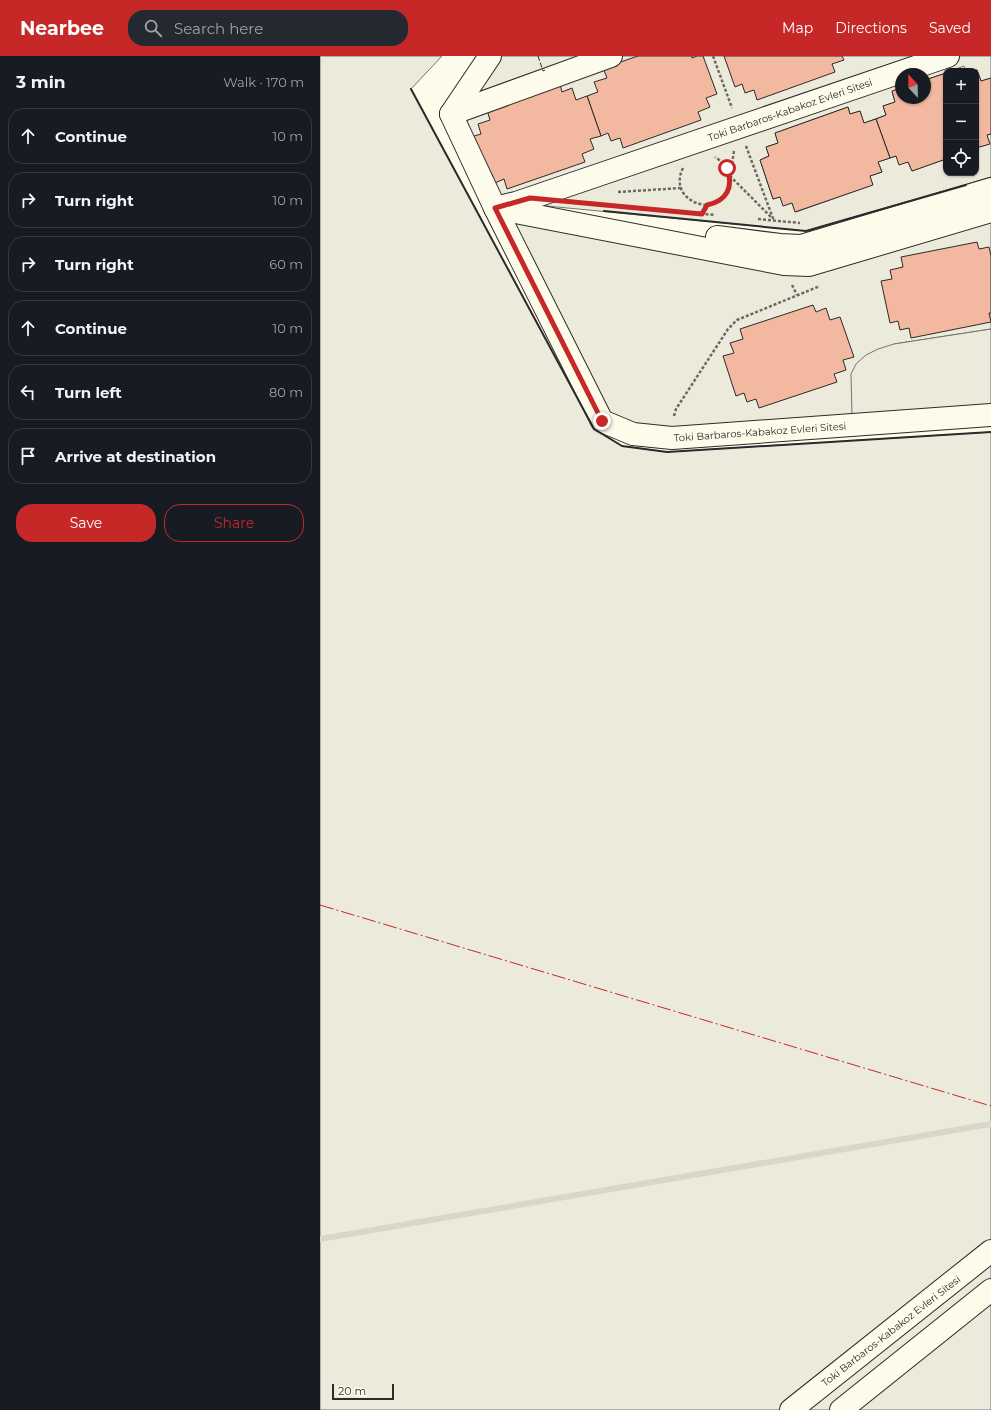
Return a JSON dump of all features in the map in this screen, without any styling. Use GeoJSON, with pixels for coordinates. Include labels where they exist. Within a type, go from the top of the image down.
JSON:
{"type":"FeatureCollection","features":[{"type":"Feature","properties":{"kind":"lane"},"geometry":{"type":"LineString","coordinates":[[451,114],[490,56]]}},
{"type":"Feature","properties":{"kind":"lane"},"geometry":{"type":"LineString","coordinates":[[451,114],[611,56]]}},
{"type":"Feature","properties":{"kind":"lane","name":"Toki Barbaros-Kabakoz Evleri Sitesi"},"geometry":{"type":"LineString","coordinates":[[495,208],[516,203],[948,56]]}},
{"type":"Feature","properties":{"kind":"lane","name":"Toki Barbaros-Kabakoz Evleri Sitesi"},"geometry":{"type":"LineString","coordinates":[[451,114],[495,208],[602,421],[632,434],[672,438],[991,415]]}},
{"type":"Feature","properties":{"kind":"lane"},"geometry":{"type":"LineString","coordinates":[[495,208],[780,245],[801,246],[991,189]]}},
{"type":"Feature","properties":{"kind":"lane"},"geometry":{"type":"LineString","coordinates":[[495,208],[784,264],[809,265],[991,211]]}},
{"type":"Feature","properties":{"kind":"lane","name":"Toki Barbaros-Kabakoz Evleri Sitesi"},"geometry":{"type":"LineString","coordinates":[[791,1410],[991,1251]]}},
{"type":"Feature","properties":{"kind":"lane"},"geometry":{"type":"LineString","coordinates":[[841,1410],[991,1290]]}},
{"type":"Feature","properties":{"kind":"path"},"geometry":{"type":"LineString","coordinates":[[685,165],[680,180],[681,188],[685,196],[698,205],[715,204],[722,199],[727,192],[730,184],[730,176],[727,168],[722,162],[711,156]]}},
{"type":"Feature","properties":{"kind":"path"},"geometry":{"type":"LineString","coordinates":[[730,176],[774,220]]}},
{"type":"Feature","properties":{"kind":"path"},"geometry":{"type":"LineString","coordinates":[[592,204],[718,215]]}},
{"type":"Feature","properties":{"kind":"path"},"geometry":{"type":"LineString","coordinates":[[702,214],[707,205]]}},
{"type":"Feature","properties":{"kind":"path"},"geometry":{"type":"LineString","coordinates":[[758,219],[806,223]]}},
{"type":"Feature","properties":{"kind":"path"},"geometry":{"type":"LineString","coordinates":[[672,438],[671,429],[676,409],[728,329],[737,320],[827,283]]}},
{"type":"Feature","properties":{"kind":"shaded area"},"geometry":{"type":"Polygon","coordinates":[[[320,56],[442,56],[411,89],[594,429],[622,446],[667,452],[991,432],[991,1410],[320,1410],[320,56]]]}},
{"type":"Feature","properties":{"kind":"shaded area"},"geometry":{"type":"Polygon","coordinates":[[[493,56],[991,56],[991,78],[981,81],[979,68],[965,68],[964,66],[959,68],[943,68],[943,74],[931,78],[931,68],[895,68],[895,91],[892,92],[895,102],[883,106],[886,115],[864,123],[860,111],[850,114],[848,107],[775,133],[778,143],[766,147],[769,156],[760,160],[773,199],[780,197],[792,203],[796,212],[872,185],[870,176],[882,172],[878,162],[896,156],[908,162],[912,171],[943,160],[943,176],[979,176],[979,147],[989,144],[987,135],[991,134],[991,177],[806,231],[495,201],[454,113],[493,56]]]}},
{"type":"Feature","properties":{"kind":"shaded area"},"geometry":{"type":"Polygon","coordinates":[[[502,215],[786,272],[991,220],[991,329],[894,344],[852,416],[671,429],[636,426],[606,415],[502,215]]]}},
{"type":"Feature","properties":{"kind":"shaded area"},"geometry":{"type":"Polygon","coordinates":[[[991,329],[991,407],[852,416],[851,374],[856,364],[866,355],[894,344],[991,329]]]}},
{"type":"Feature","properties":{"kind":"building"},"geometry":{"type":"Polygon","coordinates":[[[638,56],[692,56],[692,58],[703,56],[717,94],[706,98],[710,107],[698,112],[701,120],[623,148],[620,138],[611,141],[608,133],[601,136],[587,96],[598,92],[594,82],[607,78],[603,68],[638,56]]]}},
{"type":"Feature","properties":{"kind":"building"},"geometry":{"type":"Polygon","coordinates":[[[724,56],[842,56],[844,60],[832,64],[835,72],[757,100],[754,90],[745,93],[742,84],[735,87],[724,56]]]}},
{"type":"Feature","properties":{"kind":"building"},"geometry":{"type":"Polygon","coordinates":[[[943,74],[943,160],[912,171],[908,162],[899,165],[896,156],[890,158],[876,119],[886,115],[883,106],[895,102],[895,104],[931,104],[931,78],[943,74]]]}},
{"type":"Feature","properties":{"kind":"building"},"geometry":{"type":"Polygon","coordinates":[[[979,76],[981,81],[991,78],[991,134],[987,135],[990,144],[979,147],[979,76]]]}},
{"type":"Feature","properties":{"kind":"building"},"geometry":{"type":"Polygon","coordinates":[[[560,84],[562,92],[572,88],[576,100],[587,96],[601,136],[590,139],[594,149],[582,154],[585,162],[507,189],[504,179],[495,183],[492,174],[485,176],[471,137],[481,134],[478,124],[490,120],[487,110],[560,84]]]}},
{"type":"Feature","properties":{"kind":"building"},"geometry":{"type":"Polygon","coordinates":[[[895,90],[895,102],[892,91],[895,90]]]}},
{"type":"Feature","properties":{"kind":"building"},"geometry":{"type":"Polygon","coordinates":[[[848,107],[850,114],[860,111],[864,123],[876,119],[890,158],[878,162],[882,172],[870,176],[873,185],[795,212],[792,203],[783,206],[780,197],[773,199],[760,160],[769,156],[766,147],[778,143],[775,133],[848,107]]]}},
{"type":"Feature","properties":{"kind":"building"},"geometry":{"type":"Polygon","coordinates":[[[977,242],[979,249],[989,247],[991,256],[991,313],[989,313],[991,322],[911,338],[909,328],[900,330],[898,321],[890,323],[881,281],[892,279],[890,270],[903,267],[901,257],[977,242]]]}},
{"type":"Feature","properties":{"kind":"building"},"geometry":{"type":"Polygon","coordinates":[[[813,305],[816,312],[826,308],[830,320],[840,317],[854,357],[843,360],[846,370],[834,374],[837,382],[759,408],[756,399],[747,402],[744,393],[736,396],[723,356],[734,353],[730,343],[743,339],[740,329],[813,305]]]}},
{"type":"Feature","properties":{"kind":"waterway"},"geometry":{"type":"LineString","coordinates":[[320,1239],[991,1124]]}},
{"type":"Feature","properties":{"kind":"fence"},"geometry":{"type":"LineString","coordinates":[[538,56],[543,71],[545,70]]}},
{"type":"Feature","properties":{"kind":"wall"},"geometry":{"type":"LineString","coordinates":[[411,89],[594,429],[622,446],[667,452],[991,432]]}},
{"type":"Feature","properties":{"kind":"wall"},"geometry":{"type":"LineString","coordinates":[[604,211],[806,231],[966,185]]}},
{"type":"Feature","properties":{"kind":"power"},"geometry":{"type":"LineString","coordinates":[[320,905],[991,1106]]}},
{"type":"Feature","properties":{"kind":"route"},"geometry":{"type":"LineString","coordinates":[[602,421],[495,208],[530,198],[702,214],[707,205],[715,204],[722,199],[727,192],[730,184],[730,176],[727,168]]}}]}
